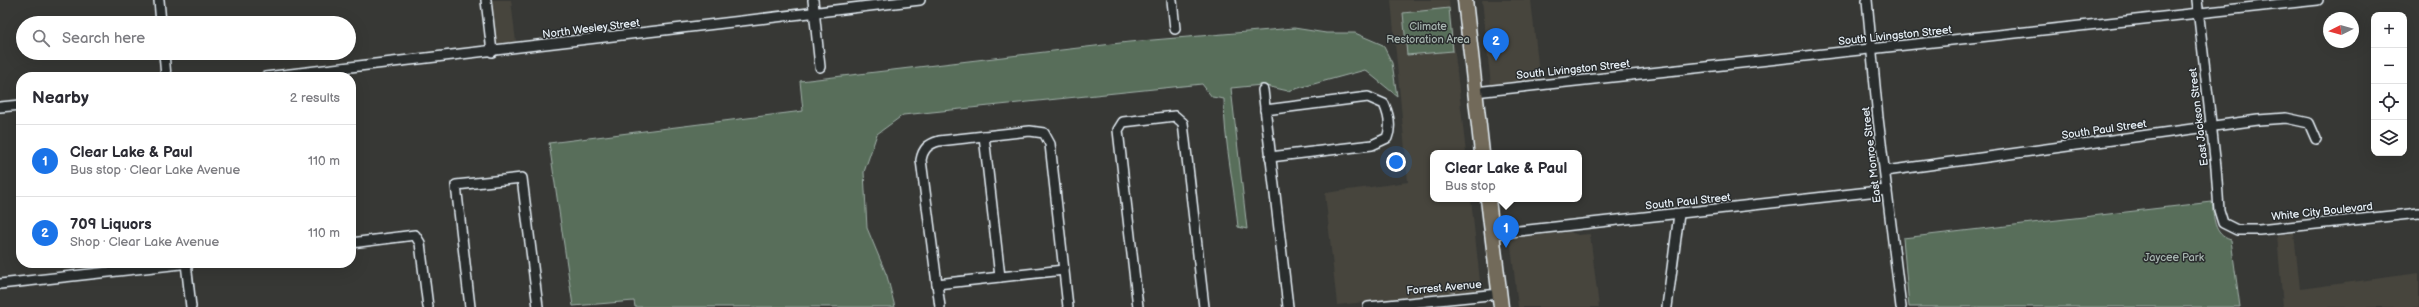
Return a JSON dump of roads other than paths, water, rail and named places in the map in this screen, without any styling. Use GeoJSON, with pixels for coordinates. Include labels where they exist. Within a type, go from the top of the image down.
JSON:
{"type":"FeatureCollection","features":[{"type":"Feature","properties":{"kind":"main road"},"geometry":{"type":"LineString","coordinates":[[1465,0],[1482,150]]}},
{"type":"Feature","properties":{"kind":"main road"},"geometry":{"type":"LineString","coordinates":[[1488,202],[1500,300]]}},
{"type":"Feature","properties":{"kind":"street"},"geometry":{"type":"LineString","coordinates":[[159,0],[160,16]]}},
{"type":"Feature","properties":{"kind":"street"},"geometry":{"type":"LineString","coordinates":[[486,0],[492,52]]}},
{"type":"Feature","properties":{"kind":"street"},"geometry":{"type":"LineString","coordinates":[[813,0],[820,68]]}},
{"type":"Feature","properties":{"kind":"street","name":"North Wesley Street"},"geometry":{"type":"LineString","coordinates":[[310,72],[492,52],[920,0]]}},
{"type":"Feature","properties":{"kind":"street"},"geometry":{"type":"LineString","coordinates":[[1172,0],[1175,29]]}},
{"type":"Feature","properties":{"kind":"street","name":"East Monroe Street"},"geometry":{"type":"LineString","coordinates":[[1867,0],[1901,307]]}},
{"type":"Feature","properties":{"kind":"street","name":"East Jackson Street"},"geometry":{"type":"LineString","coordinates":[[2197,0],[2220,217],[2228,227]]}},
{"type":"Feature","properties":{"kind":"street","name":"South Livingston Street"},"geometry":{"type":"LineString","coordinates":[[1475,92],[1872,50],[2318,0]]}},
{"type":"Feature","properties":{"kind":"street"},"geometry":{"type":"LineString","coordinates":[[165,60],[166,72]]}},
{"type":"Feature","properties":{"kind":"street"},"geometry":{"type":"LineString","coordinates":[[1263,90],[1288,307]]}},
{"type":"Feature","properties":{"kind":"street"},"geometry":{"type":"LineString","coordinates":[[1265,110],[1368,97],[1384,104],[1388,112],[1390,130],[1387,138],[1372,145],[1270,157]]}},
{"type":"Feature","properties":{"kind":"street"},"geometry":{"type":"LineString","coordinates":[[0,107],[16,105]]}},
{"type":"Feature","properties":{"kind":"street"},"geometry":{"type":"LineString","coordinates":[[1138,307],[1118,130],[1123,122],[1175,116],[1183,123],[1204,307]]}},
{"type":"Feature","properties":{"kind":"street","name":"South Paul Street"},"geometry":{"type":"LineString","coordinates":[[1885,171],[2210,128],[2258,120],[2299,120],[2309,123],[2316,139]]}},
{"type":"Feature","properties":{"kind":"street"},"geometry":{"type":"LineString","coordinates":[[940,307],[921,160],[922,152],[932,143],[1037,131],[1049,139],[1068,307]]}},
{"type":"Feature","properties":{"kind":"street"},"geometry":{"type":"LineString","coordinates":[[984,136],[1000,277]]}},
{"type":"Feature","properties":{"kind":"street"},"geometry":{"type":"LineString","coordinates":[[470,307],[456,185],[522,178],[538,307]]}},
{"type":"Feature","properties":{"kind":"street","name":"South Paul Street"},"geometry":{"type":"LineString","coordinates":[[1492,234],[1887,190]]}},
{"type":"Feature","properties":{"kind":"street","name":"White City Boulevard"},"geometry":{"type":"LineString","coordinates":[[2228,227],[2237,230],[2259,230],[2419,213]]}},
{"type":"Feature","properties":{"kind":"street"},"geometry":{"type":"LineString","coordinates":[[1667,307],[1679,214]]}},
{"type":"Feature","properties":{"kind":"street"},"geometry":{"type":"LineString","coordinates":[[356,242],[415,235],[420,242],[428,307]]}},
{"type":"Feature","properties":{"kind":"street"},"geometry":{"type":"LineString","coordinates":[[0,284],[149,268]]}},
{"type":"Feature","properties":{"kind":"street"},"geometry":{"type":"LineString","coordinates":[[186,268],[191,307]]}},
{"type":"Feature","properties":{"kind":"street"},"geometry":{"type":"LineString","coordinates":[[937,284],[1064,270]]}},
{"type":"Feature","properties":{"kind":"street","name":"Forrest Avenue"},"geometry":{"type":"LineString","coordinates":[[1368,307],[1500,300]]}},
{"type":"Feature","properties":{"kind":"place","name":"709 Liquors"},"geometry":{"type":"Point","coordinates":[1496,61]}},
{"type":"Feature","properties":{"kind":"place","name":"Clear Lake & Paul"},"geometry":{"type":"Point","coordinates":[1506,248]}},
{"type":"Feature","properties":{"kind":"park label","name":"Climate Restoration Area"},"geometry":{"type":"Point","coordinates":[1428,32]}},
{"type":"Feature","properties":{"kind":"park label","name":"Jaycee Park"},"geometry":{"type":"Point","coordinates":[2174,257]}}]}
